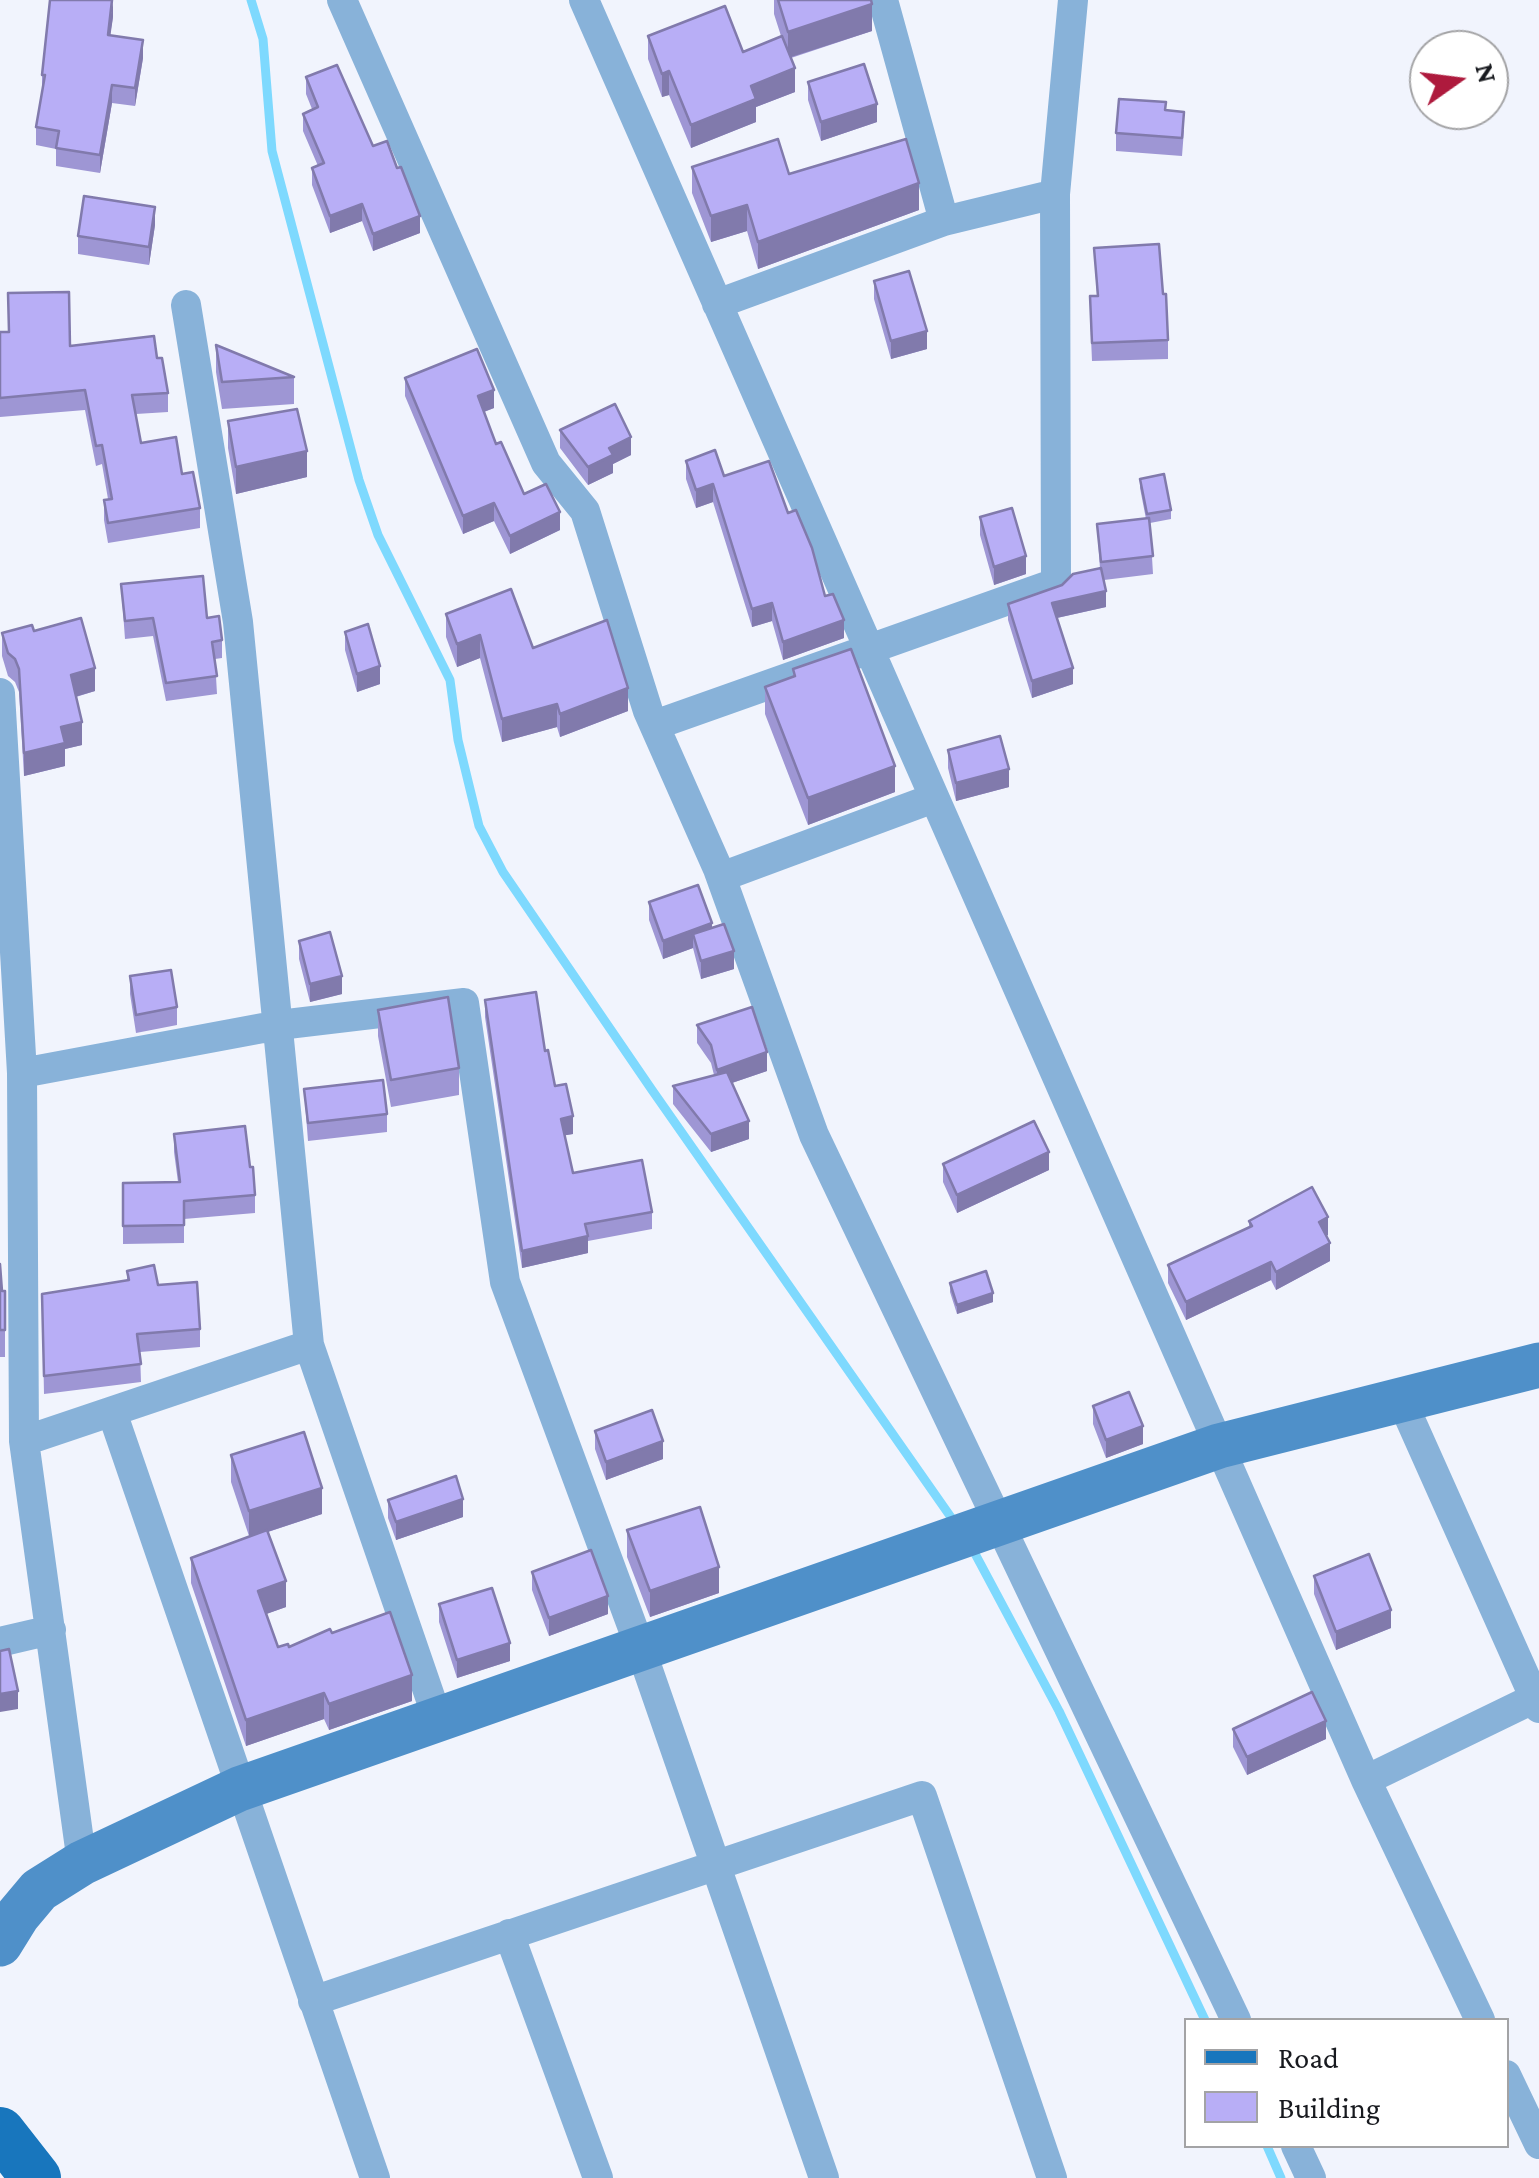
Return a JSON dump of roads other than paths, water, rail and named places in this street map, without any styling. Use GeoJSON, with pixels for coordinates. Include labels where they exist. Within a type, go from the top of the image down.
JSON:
{"type":"FeatureCollection","features":[{"type":"Feature","properties":{"kind":"main road"},"geometry":{"type":"LineString","coordinates":[[0,2132],[36,2178]]}},
{"type":"Feature","properties":{"kind":"street"},"geometry":{"type":"LineString","coordinates":[[342,0],[546,464],[585,511],[655,725],[721,878],[814,1134],[972,1535],[1235,2018]]}},
{"type":"Feature","properties":{"kind":"street"},"geometry":{"type":"LineString","coordinates":[[584,0],[1366,1780],[1479,2018]]}},
{"type":"Feature","properties":{"kind":"street"},"geometry":{"type":"LineString","coordinates":[[883,0],[944,221]]}},
{"type":"Feature","properties":{"kind":"street"},"geometry":{"type":"LineString","coordinates":[[655,725],[1056,583],[1055,194],[1073,0]]}},
{"type":"Feature","properties":{"kind":"street"},"geometry":{"type":"LineString","coordinates":[[717,304],[944,221],[1055,194]]}},
{"type":"Feature","properties":{"kind":"street"},"geometry":{"type":"LineString","coordinates":[[186,305],[238,622],[309,1346],[438,1720]]}},
{"type":"Feature","properties":{"kind":"street"},"geometry":{"type":"LineString","coordinates":[[0,692],[22,1074],[24,1440],[82,1863]]}},
{"type":"Feature","properties":{"kind":"street"},"geometry":{"type":"LineString","coordinates":[[721,878],[934,798]]}},
{"type":"Feature","properties":{"kind":"street"},"geometry":{"type":"LineString","coordinates":[[22,1074],[279,1025],[464,1003],[505,1282],[641,1650],[824,2178]]}},
{"type":"Feature","properties":{"kind":"street"},"geometry":{"type":"LineString","coordinates":[[24,1440],[309,1346]]}},
{"type":"Feature","properties":{"kind":"street"},"geometry":{"type":"LineString","coordinates":[[0,1944],[39,1890],[82,1863],[239,1789],[1219,1446],[1539,1365]]}},
{"type":"Feature","properties":{"kind":"street"},"geometry":{"type":"LineString","coordinates":[[1366,1780],[1538,1701],[1400,1400]]}},
{"type":"Feature","properties":{"kind":"street"},"geometry":{"type":"LineString","coordinates":[[112,1412],[375,2178]]}},
{"type":"Feature","properties":{"kind":"street"},"geometry":{"type":"LineString","coordinates":[[0,1642],[51,1630]]}},
{"type":"Feature","properties":{"kind":"street"},"geometry":{"type":"LineString","coordinates":[[313,2001],[922,1796],[1052,2178]]}},
{"type":"Feature","properties":{"kind":"street"},"geometry":{"type":"LineString","coordinates":[[509,1934],[598,2178]]}},
{"type":"Feature","properties":{"kind":"street"},"geometry":{"type":"LineString","coordinates":[[1509,2082],[1539,2144]]}},
{"type":"Feature","properties":{"kind":"waterway"},"geometry":{"type":"LineString","coordinates":[[251,0],[263,39],[272,151],[359,480],[378,535],[450,680],[458,740],[479,826],[503,872],[955,1523]]}},
{"type":"Feature","properties":{"kind":"waterway"},"geometry":{"type":"LineString","coordinates":[[972,1548],[1059,1711],[1204,2018]]}},
{"type":"Feature","properties":{"kind":"waterway"},"geometry":{"type":"LineString","coordinates":[[1268,2148],[1281,2178]]}}]}
